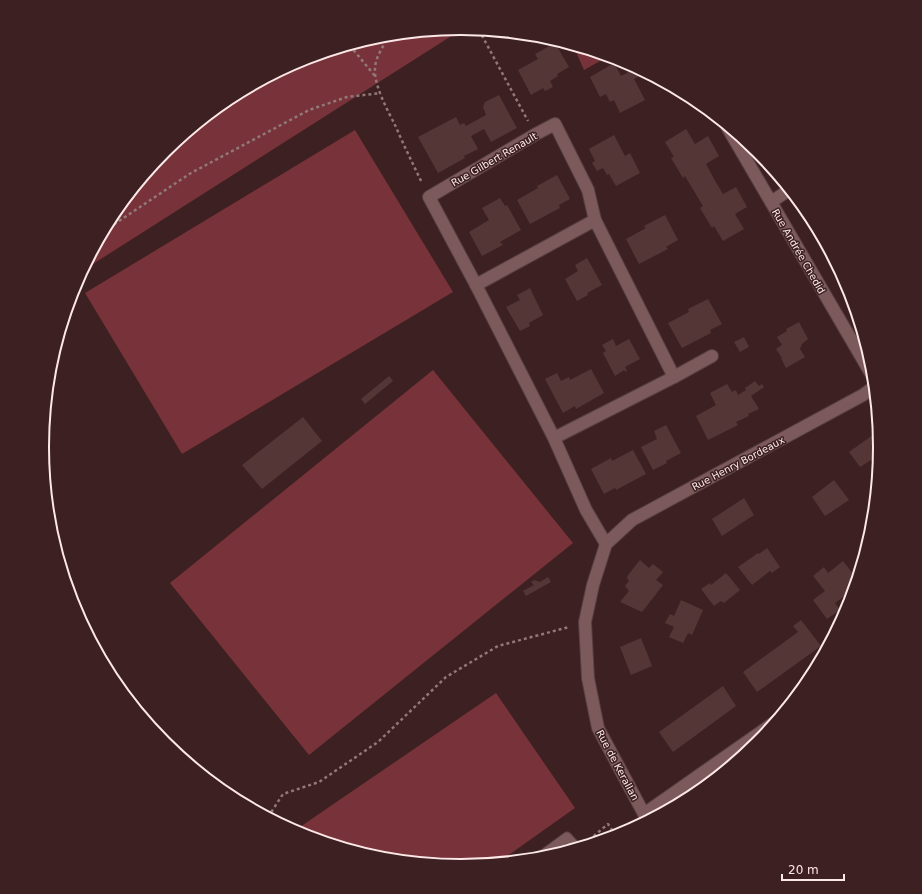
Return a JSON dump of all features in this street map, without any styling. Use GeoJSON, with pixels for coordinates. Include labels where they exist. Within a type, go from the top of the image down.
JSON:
{"type":"FeatureCollection","features":[{"type":"Feature","properties":{"kind":"street","name":"Rue Gilbert Renault"},"geometry":{"type":"LineString","coordinates":[[429,197],[555,124],[588,190],[595,220],[674,377]]}},
{"type":"Feature","properties":{"kind":"street","name":"Rue Andrée Chedid"},"geometry":{"type":"LineString","coordinates":[[733,137],[864,361]]}},
{"type":"Feature","properties":{"kind":"street"},"geometry":{"type":"LineString","coordinates":[[771,202],[785,193]]}},
{"type":"Feature","properties":{"kind":"street"},"geometry":{"type":"LineString","coordinates":[[429,197],[476,285],[554,438],[586,510],[606,544]]}},
{"type":"Feature","properties":{"kind":"street"},"geometry":{"type":"LineString","coordinates":[[476,285],[595,220]]}},
{"type":"Feature","properties":{"kind":"street"},"geometry":{"type":"LineString","coordinates":[[554,438],[712,356]]}},
{"type":"Feature","properties":{"kind":"street","name":"Rue Henry Bordeaux"},"geometry":{"type":"LineString","coordinates":[[606,544],[632,520],[869,391]]}},
{"type":"Feature","properties":{"kind":"street","name":"Rue de Kerallan"},"geometry":{"type":"LineString","coordinates":[[606,544],[593,585],[585,622],[588,678],[598,728],[646,816]]}},
{"type":"Feature","properties":{"kind":"street"},"geometry":{"type":"LineString","coordinates":[[649,814],[749,741]]}},
{"type":"Feature","properties":{"kind":"lane"},"geometry":{"type":"LineString","coordinates":[[550,849],[567,836],[573,843]]}},
{"type":"Feature","properties":{"kind":"path"},"geometry":{"type":"LineString","coordinates":[[482,36],[536,134]]}},
{"type":"Feature","properties":{"kind":"path"},"geometry":{"type":"LineString","coordinates":[[385,42],[376,59],[375,77],[385,105],[429,197]]}},
{"type":"Feature","properties":{"kind":"path"},"geometry":{"type":"LineString","coordinates":[[353,49],[375,77]]}},
{"type":"Feature","properties":{"kind":"path"},"geometry":{"type":"LineString","coordinates":[[114,224],[191,173],[309,110],[347,97],[381,93]]}},
{"type":"Feature","properties":{"kind":"path"},"geometry":{"type":"LineString","coordinates":[[271,813],[283,794],[319,782],[378,742],[446,677],[498,646],[585,622]]}},
{"type":"Feature","properties":{"kind":"path"},"geometry":{"type":"LineString","coordinates":[[593,837],[608,824],[612,830]]}},
{"type":"Feature","properties":{"kind":"shaded area"},"geometry":{"type":"Polygon","coordinates":[[[453,35],[91,265],[118,218],[151,175],[189,137],[232,104],[279,77],[303,66],[354,49],[407,39],[453,35]]]}},
{"type":"Feature","properties":{"kind":"shaded area"},"geometry":{"type":"Polygon","coordinates":[[[576,52],[602,60],[584,70],[576,52]]]}},
{"type":"Feature","properties":{"kind":"shaded area"},"geometry":{"type":"Polygon","coordinates":[[[355,130],[453,292],[182,454],[85,293],[355,130]]]}},
{"type":"Feature","properties":{"kind":"shaded area"},"geometry":{"type":"Polygon","coordinates":[[[433,370],[573,543],[309,755],[170,583],[433,370]]]}},
{"type":"Feature","properties":{"kind":"shaded area"},"geometry":{"type":"Polygon","coordinates":[[[496,693],[575,808],[508,856],[488,858],[434,858],[381,851],[354,845],[300,827],[496,693]]]}},
{"type":"Feature","properties":{"kind":"building"},"geometry":{"type":"Polygon","coordinates":[[[551,45],[557,47],[569,67],[557,74],[558,76],[550,81],[553,87],[545,91],[543,88],[531,95],[518,70],[538,59],[535,54],[551,45]]]}},
{"type":"Feature","properties":{"kind":"building"},"geometry":{"type":"Polygon","coordinates":[[[613,64],[615,65],[621,76],[630,71],[638,75],[639,76],[634,79],[645,100],[620,113],[614,100],[610,102],[606,94],[600,97],[590,77],[613,64]]]}},
{"type":"Feature","properties":{"kind":"building"},"geometry":{"type":"Polygon","coordinates":[[[499,95],[517,128],[491,142],[484,129],[471,136],[478,149],[464,156],[465,158],[438,173],[418,137],[456,117],[460,125],[464,123],[466,126],[486,115],[483,107],[485,102],[499,95]]]}},
{"type":"Feature","properties":{"kind":"building"},"geometry":{"type":"Polygon","coordinates":[[[686,129],[695,144],[708,136],[719,156],[706,164],[714,179],[723,194],[736,187],[747,207],[735,214],[744,229],[723,241],[714,226],[712,228],[700,208],[703,206],[685,176],[683,178],[671,158],[674,157],[665,142],[686,129]]]}},
{"type":"Feature","properties":{"kind":"building"},"geometry":{"type":"Polygon","coordinates":[[[614,135],[625,156],[630,153],[640,173],[616,186],[609,174],[607,175],[603,168],[597,171],[592,163],[595,161],[589,149],[614,135]]]}},
{"type":"Feature","properties":{"kind":"building"},"geometry":{"type":"Polygon","coordinates":[[[557,175],[570,199],[559,205],[560,208],[530,224],[517,200],[538,188],[537,186],[557,175]]]}},
{"type":"Feature","properties":{"kind":"building"},"geometry":{"type":"Polygon","coordinates":[[[500,198],[505,206],[507,205],[521,230],[500,242],[503,245],[482,256],[469,232],[489,220],[482,208],[500,198]]]}},
{"type":"Feature","properties":{"kind":"building"},"geometry":{"type":"Polygon","coordinates":[[[665,215],[678,240],[666,247],[668,249],[639,264],[626,239],[646,228],[644,226],[665,215]]]}},
{"type":"Feature","properties":{"kind":"building"},"geometry":{"type":"Polygon","coordinates":[[[587,258],[602,285],[587,293],[588,295],[577,301],[565,279],[578,271],[575,265],[587,258]]]}},
{"type":"Feature","properties":{"kind":"building"},"geometry":{"type":"Polygon","coordinates":[[[530,288],[543,315],[529,323],[530,326],[520,331],[506,307],[520,300],[517,295],[530,288]]]}},
{"type":"Feature","properties":{"kind":"building"},"geometry":{"type":"Polygon","coordinates":[[[708,299],[722,324],[710,330],[711,333],[682,348],[668,323],[689,312],[688,309],[708,299]]]}},
{"type":"Feature","properties":{"kind":"building"},"geometry":{"type":"Polygon","coordinates":[[[799,322],[808,339],[802,344],[800,349],[805,357],[786,368],[776,349],[782,345],[777,337],[787,331],[786,329],[799,322]]]}},
{"type":"Feature","properties":{"kind":"building"},"geometry":{"type":"Polygon","coordinates":[[[744,337],[749,347],[740,352],[734,342],[744,337]]]}},
{"type":"Feature","properties":{"kind":"building"},"geometry":{"type":"Polygon","coordinates":[[[613,339],[616,346],[629,339],[640,359],[625,367],[626,372],[624,370],[615,376],[603,353],[606,351],[602,345],[613,339]]]}},
{"type":"Feature","properties":{"kind":"building"},"geometry":{"type":"Polygon","coordinates":[[[591,369],[604,393],[576,409],[575,406],[563,413],[545,379],[557,373],[561,381],[569,377],[570,380],[591,369]]]}},
{"type":"Feature","properties":{"kind":"building"},"geometry":{"type":"Polygon","coordinates":[[[389,376],[393,381],[365,404],[361,399],[389,376]]]}},
{"type":"Feature","properties":{"kind":"building"},"geometry":{"type":"Polygon","coordinates":[[[755,381],[759,386],[762,384],[764,387],[751,396],[759,409],[736,422],[738,425],[708,440],[696,416],[716,405],[710,393],[727,384],[732,392],[736,390],[738,395],[746,390],[745,388],[755,381]]]}},
{"type":"Feature","properties":{"kind":"building"},"geometry":{"type":"Polygon","coordinates":[[[303,417],[322,441],[262,489],[242,465],[303,417]]]}},
{"type":"Feature","properties":{"kind":"building"},"geometry":{"type":"Polygon","coordinates":[[[666,425],[681,453],[666,461],[667,463],[653,470],[641,447],[657,439],[654,431],[666,425]]]}},
{"type":"Feature","properties":{"kind":"building"},"geometry":{"type":"Polygon","coordinates":[[[873,435],[872,462],[871,460],[860,467],[849,452],[873,435]]]}},
{"type":"Feature","properties":{"kind":"building"},"geometry":{"type":"Polygon","coordinates":[[[633,450],[646,474],[616,490],[615,488],[604,494],[591,469],[611,458],[612,461],[633,450]]]}},
{"type":"Feature","properties":{"kind":"building"},"geometry":{"type":"Polygon","coordinates":[[[834,480],[849,500],[825,516],[812,497],[834,480]]]}},
{"type":"Feature","properties":{"kind":"building"},"geometry":{"type":"Polygon","coordinates":[[[744,498],[754,515],[722,536],[712,519],[744,498]]]}},
{"type":"Feature","properties":{"kind":"building"},"geometry":{"type":"Polygon","coordinates":[[[767,548],[780,567],[772,573],[770,571],[752,585],[738,567],[767,548]]]}},
{"type":"Feature","properties":{"kind":"building"},"geometry":{"type":"Polygon","coordinates":[[[640,560],[649,568],[653,564],[663,572],[656,580],[663,585],[642,612],[620,602],[629,591],[625,586],[629,581],[627,578],[628,575],[640,560]]]}},
{"type":"Feature","properties":{"kind":"building"},"geometry":{"type":"Polygon","coordinates":[[[843,561],[853,574],[845,596],[835,603],[840,610],[827,619],[813,600],[825,591],[813,576],[824,567],[828,573],[843,561]]]}},
{"type":"Feature","properties":{"kind":"building"},"geometry":{"type":"Polygon","coordinates":[[[726,573],[740,590],[724,603],[721,601],[714,606],[701,589],[710,583],[711,585],[726,573]]]}},
{"type":"Feature","properties":{"kind":"building"},"geometry":{"type":"Polygon","coordinates":[[[548,577],[551,582],[526,596],[523,591],[534,585],[531,582],[534,580],[540,582],[548,577]]]}},
{"type":"Feature","properties":{"kind":"building"},"geometry":{"type":"Polygon","coordinates":[[[681,600],[703,610],[692,635],[688,633],[683,643],[669,637],[674,627],[665,623],[670,614],[674,616],[681,600]]]}},
{"type":"Feature","properties":{"kind":"building"},"geometry":{"type":"Polygon","coordinates":[[[801,620],[821,646],[757,692],[743,672],[798,632],[793,626],[801,620]]]}},
{"type":"Feature","properties":{"kind":"building"},"geometry":{"type":"Polygon","coordinates":[[[641,638],[652,666],[631,675],[620,647],[641,638]]]}},
{"type":"Feature","properties":{"kind":"building"},"geometry":{"type":"Polygon","coordinates":[[[723,686],[736,706],[673,752],[659,732],[723,686]]]}}]}
